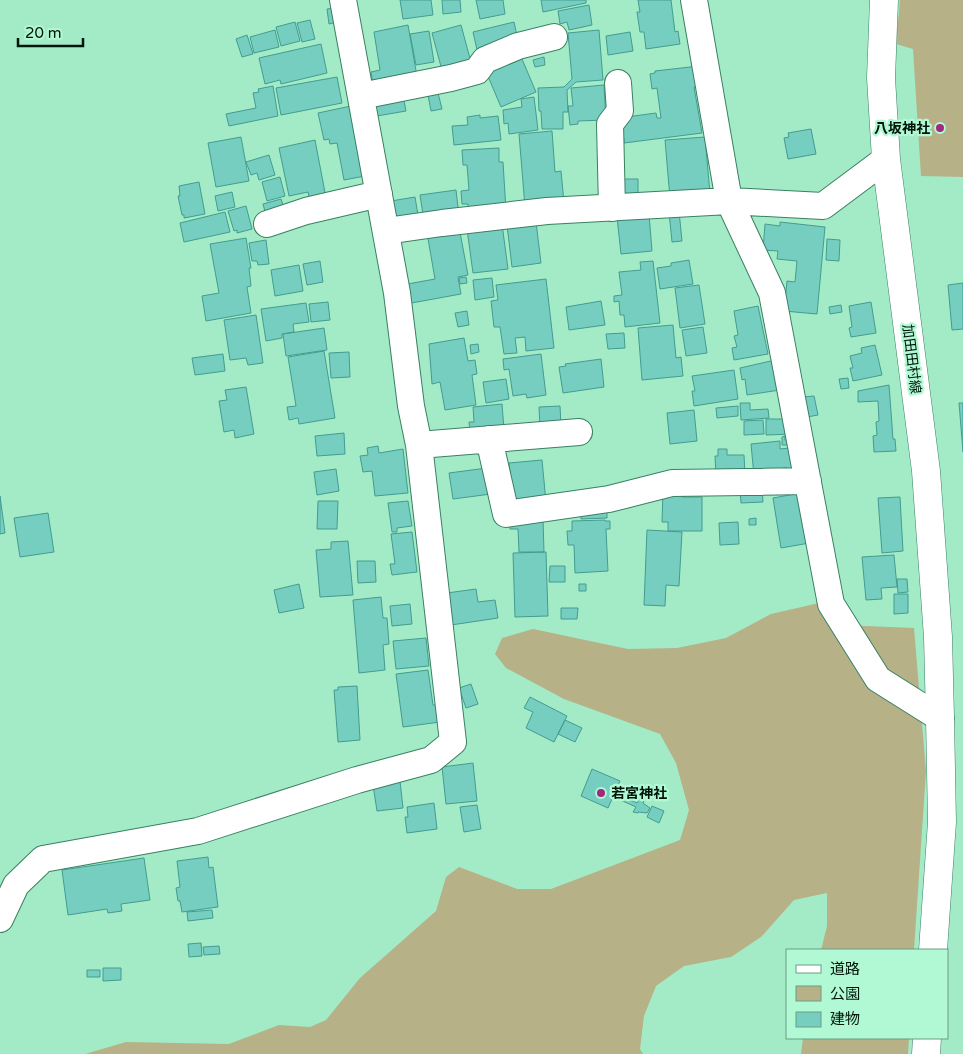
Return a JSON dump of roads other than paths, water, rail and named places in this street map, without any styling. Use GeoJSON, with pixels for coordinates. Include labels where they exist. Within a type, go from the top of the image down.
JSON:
{"type":"FeatureCollection","features":[{"type":"Feature","properties":{"kind":"main road","name":"加田田村線"},"geometry":{"type":"LineString","coordinates":[[884,0],[881,78],[886,159],[926,471],[938,637],[942,822],[933,949]]}},
{"type":"Feature","properties":{"kind":"main road"},"geometry":{"type":"LineString","coordinates":[[926,1054],[927,1039]]}},
{"type":"Feature","properties":{"kind":"street"},"geometry":{"type":"LineString","coordinates":[[0,919],[16,885],[43,859],[198,831],[357,780],[431,760],[453,742],[419,445],[411,406],[398,303],[386,231],[344,0]]}},
{"type":"Feature","properties":{"kind":"street"},"geometry":{"type":"LineString","coordinates":[[694,0],[729,201],[772,293],[831,604],[878,679],[940,718]]}},
{"type":"Feature","properties":{"kind":"street"},"geometry":{"type":"LineString","coordinates":[[361,96],[477,71],[485,60],[518,46],[554,37]]}},
{"type":"Feature","properties":{"kind":"street"},"geometry":{"type":"LineString","coordinates":[[612,208],[610,124],[620,111],[618,83]]}},
{"type":"Feature","properties":{"kind":"street"},"geometry":{"type":"LineString","coordinates":[[386,231],[547,211],[729,201],[823,206],[886,159]]}},
{"type":"Feature","properties":{"kind":"street"},"geometry":{"type":"LineString","coordinates":[[267,224],[306,210],[379,194]]}},
{"type":"Feature","properties":{"kind":"street"},"geometry":{"type":"LineString","coordinates":[[419,445],[579,432]]}},
{"type":"Feature","properties":{"kind":"street"},"geometry":{"type":"LineString","coordinates":[[489,439],[506,514],[609,499],[672,483],[808,481]]}},
{"type":"Feature","properties":{"kind":"place","name":"八坂神社"},"geometry":{"type":"Point","coordinates":[940,128]}},
{"type":"Feature","properties":{"kind":"place","name":"若宮神社"},"geometry":{"type":"Point","coordinates":[601,793]}}]}
